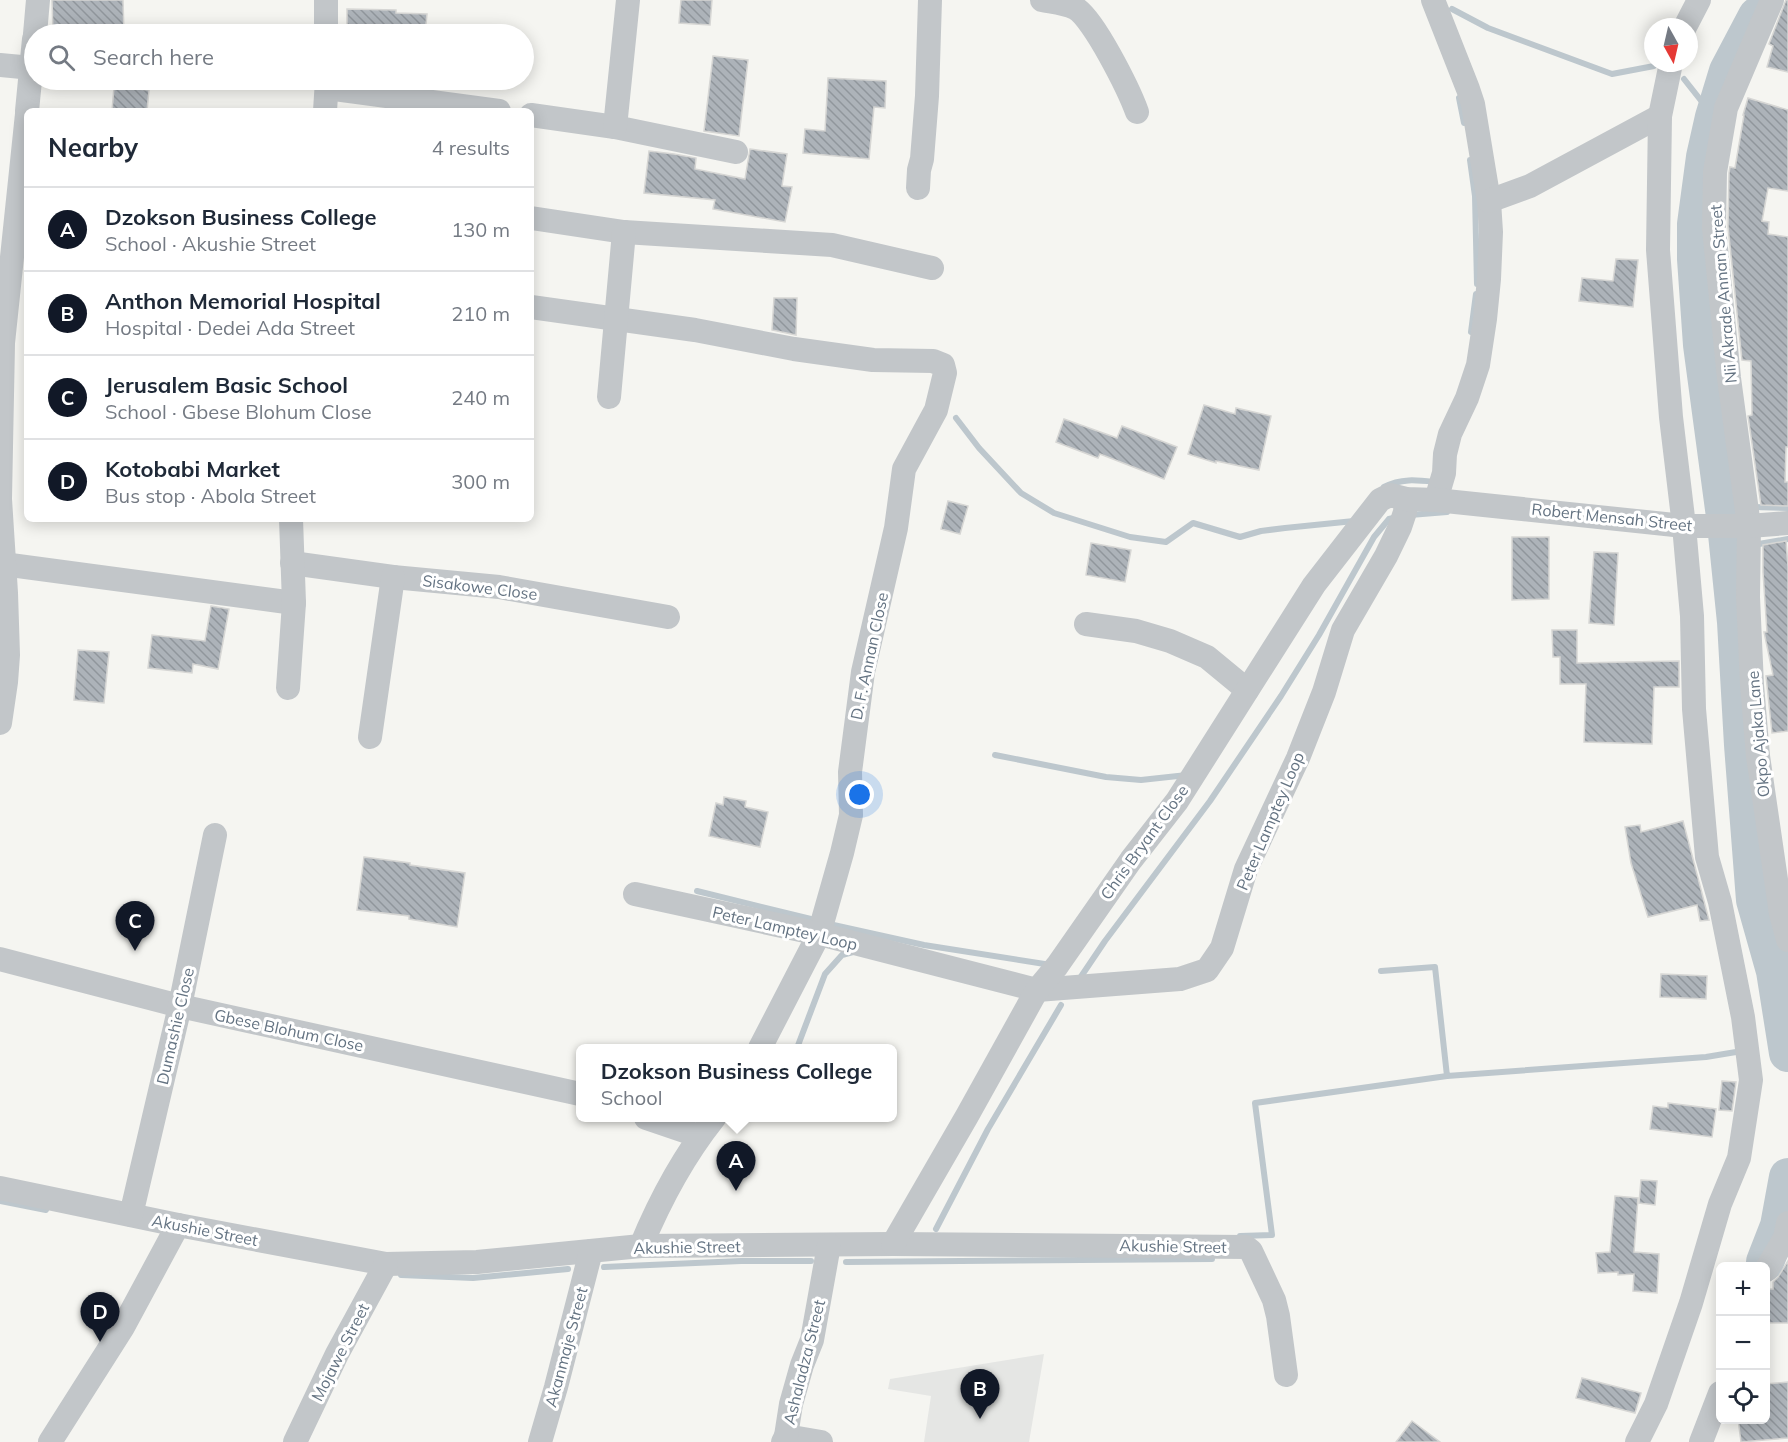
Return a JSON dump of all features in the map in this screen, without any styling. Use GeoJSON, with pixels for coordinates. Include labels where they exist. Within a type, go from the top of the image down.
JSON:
{"type":"FeatureCollection","features":[{"type":"Feature","properties":{"kind":"street"},"geometry":{"type":"LineString","coordinates":[[36,24],[38,0]]}},
{"type":"Feature","properties":{"kind":"street"},"geometry":{"type":"LineString","coordinates":[[326,0],[326,24]]}},
{"type":"Feature","properties":{"kind":"street"},"geometry":{"type":"LineString","coordinates":[[615,127],[628,0]]}},
{"type":"Feature","properties":{"kind":"street"},"geometry":{"type":"LineString","coordinates":[[918,188],[927,96],[930,0]]}},
{"type":"Feature","properties":{"kind":"street"},"geometry":{"type":"LineString","coordinates":[[1042,0],[1074,8],[1087,17],[1123,79],[1137,112]]}},
{"type":"Feature","properties":{"kind":"street"},"geometry":{"type":"LineString","coordinates":[[1433,0],[1473,104],[1489,201],[1491,232],[1489,279],[1478,365],[1467,398],[1450,434],[1445,454],[1444,473],[1436,500]]}},
{"type":"Feature","properties":{"kind":"street"},"geometry":{"type":"LineString","coordinates":[[1690,18],[1699,0]]}},
{"type":"Feature","properties":{"kind":"street","name":"Nii Akrade Annan Street"},"geometry":{"type":"LineString","coordinates":[[1749,526],[1729,378],[1714,228],[1715,172],[1726,108],[1772,0]]}},
{"type":"Feature","properties":{"kind":"street"},"geometry":{"type":"LineString","coordinates":[[0,65],[24,67]]}},
{"type":"Feature","properties":{"kind":"street"},"geometry":{"type":"LineString","coordinates":[[1637,1442],[1656,1404],[1691,1303],[1720,1204],[1739,1158],[1751,1080],[1743,1017],[1720,902],[1707,857],[1694,710],[1692,616],[1671,417],[1658,250],[1660,116],[1669,72]]}},
{"type":"Feature","properties":{"kind":"street"},"geometry":{"type":"LineString","coordinates":[[27,108],[30,90]]}},
{"type":"Feature","properties":{"kind":"street"},"geometry":{"type":"LineString","coordinates":[[326,93],[470,108]]}},
{"type":"Feature","properties":{"kind":"street"},"geometry":{"type":"LineString","coordinates":[[534,115],[615,127],[736,152]]}},
{"type":"Feature","properties":{"kind":"street"},"geometry":{"type":"LineString","coordinates":[[1489,201],[1530,186],[1660,116]]}},
{"type":"Feature","properties":{"kind":"street"},"geometry":{"type":"LineString","coordinates":[[0,723],[8,655],[0,499],[3,343],[24,141]]}},
{"type":"Feature","properties":{"kind":"street"},"geometry":{"type":"LineString","coordinates":[[534,218],[624,232],[832,245],[932,268]]}},
{"type":"Feature","properties":{"kind":"street"},"geometry":{"type":"LineString","coordinates":[[609,397],[624,232]]}},
{"type":"Feature","properties":{"kind":"street"},"geometry":{"type":"LineString","coordinates":[[534,307],[617,319]]}},
{"type":"Feature","properties":{"kind":"street","name":"D. F. Annan Close"},"geometry":{"type":"LineString","coordinates":[[617,319],[873,360],[933,361],[943,364],[945,373],[936,410],[904,469],[896,528],[862,672],[850,772],[851,815],[842,853],[819,934],[762,1044]]}},
{"type":"Feature","properties":{"kind":"street","name":"Chris Bryant Close"},"geometry":{"type":"LineString","coordinates":[[893,1244],[1037,990],[1131,860],[1177,801],[1314,585],[1380,500],[1390,495],[1406,499],[1436,500]]}},
{"type":"Feature","properties":{"kind":"street","name":"Peter Lamptey Loop"},"geometry":{"type":"LineString","coordinates":[[635,894],[819,934],[1037,990],[1180,979],[1207,970],[1222,948],[1246,869],[1298,758],[1324,692],[1343,630],[1400,527],[1406,499]]}},
{"type":"Feature","properties":{"kind":"street","name":"Robert Mensah Street"},"geometry":{"type":"LineString","coordinates":[[1436,500],[1684,526],[1788,524]]}},
{"type":"Feature","properties":{"kind":"street"},"geometry":{"type":"LineString","coordinates":[[288,688],[294,603],[291,522]]}},
{"type":"Feature","properties":{"kind":"street","name":"Okpo Ajaka Lane"},"geometry":{"type":"LineString","coordinates":[[1749,526],[1748,597],[1758,756],[1781,914],[1788,940]]}},
{"type":"Feature","properties":{"kind":"street","name":"Sisakowe Close"},"geometry":{"type":"LineString","coordinates":[[292,563],[393,577],[499,586],[668,617]]}},
{"type":"Feature","properties":{"kind":"street"},"geometry":{"type":"LineString","coordinates":[[3,564],[294,603]]}},
{"type":"Feature","properties":{"kind":"street"},"geometry":{"type":"LineString","coordinates":[[370,737],[393,577]]}},
{"type":"Feature","properties":{"kind":"street"},"geometry":{"type":"LineString","coordinates":[[1086,624],[1136,632],[1170,641],[1207,657],[1247,690]]}},
{"type":"Feature","properties":{"kind":"street","name":"Dumashie Close"},"geometry":{"type":"LineString","coordinates":[[131,1215],[180,1006],[215,835]]}},
{"type":"Feature","properties":{"kind":"street","name":"Gbese Blohum Close"},"geometry":{"type":"LineString","coordinates":[[0,959],[180,1006],[576,1093]]}},
{"type":"Feature","properties":{"kind":"street"},"geometry":{"type":"LineString","coordinates":[[658,1122],[699,1136]]}},
{"type":"Feature","properties":{"kind":"street"},"geometry":{"type":"LineString","coordinates":[[641,1246],[673,1178],[699,1136],[711,1122]]}},
{"type":"Feature","properties":{"kind":"street","name":"Akushie Street"},"geometry":{"type":"LineString","coordinates":[[0,1188],[178,1225],[386,1264],[477,1262],[641,1246],[893,1244],[1246,1247],[1251,1251],[1274,1300],[1286,1375]]}},
{"type":"Feature","properties":{"kind":"street"},"geometry":{"type":"LineString","coordinates":[[1770,1263],[1785,1238],[1788,1223]]}},
{"type":"Feature","properties":{"kind":"street"},"geometry":{"type":"LineString","coordinates":[[50,1442],[123,1327],[178,1225]]}},
{"type":"Feature","properties":{"kind":"street","name":"Ashaladza Street"},"geometry":{"type":"LineString","coordinates":[[784,1439],[802,1365],[812,1340],[829,1245]]}},
{"type":"Feature","properties":{"kind":"street","name":"Akanmaje Street"},"geometry":{"type":"LineString","coordinates":[[540,1442],[591,1251]]}},
{"type":"Feature","properties":{"kind":"street","name":"Mojawe Street"},"geometry":{"type":"LineString","coordinates":[[295,1442],[337,1354],[386,1264]]}},
{"type":"Feature","properties":{"kind":"street"},"geometry":{"type":"LineString","coordinates":[[1701,1442],[1716,1403]]}},
{"type":"Feature","properties":{"kind":"street"},"geometry":{"type":"LineString","coordinates":[[784,1439],[821,1442]]}},
{"type":"Feature","properties":{"kind":"shaded area"},"geometry":{"type":"Polygon","coordinates":[[[1044,1354],[1029,1442],[924,1442],[931,1396],[888,1389],[890,1379],[1044,1354]]]}},
{"type":"Feature","properties":{"kind":"building"},"geometry":{"type":"Polygon","coordinates":[[[52,0],[123,0],[124,24],[53,24],[52,0]]]}},
{"type":"Feature","properties":{"kind":"building"},"geometry":{"type":"Polygon","coordinates":[[[681,0],[712,0],[710,25],[679,23],[681,0]]]}},
{"type":"Feature","properties":{"kind":"building"},"geometry":{"type":"Polygon","coordinates":[[[1786,0],[1788,0],[1788,72],[1767,67],[1773,46],[1769,44],[1786,0]]]}},
{"type":"Feature","properties":{"kind":"building"},"geometry":{"type":"Polygon","coordinates":[[[347,9],[396,10],[396,13],[427,14],[426,24],[347,24],[347,9]]]}},
{"type":"Feature","properties":{"kind":"building"},"geometry":{"type":"Polygon","coordinates":[[[713,56],[748,60],[739,136],[704,131],[713,56]]]}},
{"type":"Feature","properties":{"kind":"building"},"geometry":{"type":"Polygon","coordinates":[[[828,78],[886,81],[885,108],[874,107],[869,159],[803,153],[805,129],[825,131],[828,78]]]}},
{"type":"Feature","properties":{"kind":"building"},"geometry":{"type":"Polygon","coordinates":[[[114,90],[149,90],[147,108],[112,108],[114,90]]]}},
{"type":"Feature","properties":{"kind":"building"},"geometry":{"type":"Polygon","coordinates":[[[1748,98],[1788,110],[1788,191],[1768,188],[1762,221],[1769,222],[1768,234],[1788,237],[1788,447],[1786,447],[1785,482],[1788,482],[1788,506],[1761,505],[1748,416],[1752,415],[1751,361],[1742,360],[1728,227],[1729,173],[1730,167],[1735,168],[1743,115],[1748,98]]]}},
{"type":"Feature","properties":{"kind":"building"},"geometry":{"type":"Polygon","coordinates":[[[750,149],[787,154],[782,186],[792,187],[785,222],[713,209],[715,200],[644,193],[649,151],[696,158],[695,169],[745,179],[750,149]]]}},
{"type":"Feature","properties":{"kind":"building"},"geometry":{"type":"Polygon","coordinates":[[[1616,259],[1638,260],[1633,307],[1579,301],[1582,278],[1613,281],[1616,259]]]}},
{"type":"Feature","properties":{"kind":"building"},"geometry":{"type":"Polygon","coordinates":[[[774,298],[797,298],[796,335],[772,330],[774,298]]]}},
{"type":"Feature","properties":{"kind":"building"},"geometry":{"type":"Polygon","coordinates":[[[1204,405],[1235,414],[1236,408],[1271,416],[1259,470],[1216,461],[1216,463],[1188,454],[1204,405]]]}},
{"type":"Feature","properties":{"kind":"building"},"geometry":{"type":"Polygon","coordinates":[[[1064,419],[1117,438],[1122,426],[1177,447],[1164,479],[1100,454],[1098,458],[1056,442],[1064,419]]]}},
{"type":"Feature","properties":{"kind":"building"},"geometry":{"type":"Polygon","coordinates":[[[948,501],[968,506],[960,534],[941,529],[948,501]]]}},
{"type":"Feature","properties":{"kind":"building"},"geometry":{"type":"Polygon","coordinates":[[[1512,537],[1549,537],[1549,599],[1512,600],[1512,537]]]}},
{"type":"Feature","properties":{"kind":"building"},"geometry":{"type":"Polygon","coordinates":[[[1786,541],[1788,731],[1772,733],[1766,676],[1773,675],[1764,632],[1767,632],[1763,545],[1786,541]]]}},
{"type":"Feature","properties":{"kind":"building"},"geometry":{"type":"Polygon","coordinates":[[[1091,543],[1131,550],[1125,582],[1086,575],[1091,543]]]}},
{"type":"Feature","properties":{"kind":"building"},"geometry":{"type":"Polygon","coordinates":[[[1594,552],[1618,553],[1614,625],[1589,623],[1594,552]]]}},
{"type":"Feature","properties":{"kind":"building"},"geometry":{"type":"Polygon","coordinates":[[[211,606],[229,609],[218,669],[193,664],[192,673],[148,668],[152,635],[205,641],[211,606]]]}},
{"type":"Feature","properties":{"kind":"building"},"geometry":{"type":"Polygon","coordinates":[[[1552,630],[1577,630],[1577,663],[1679,661],[1679,687],[1654,687],[1652,744],[1584,742],[1586,684],[1560,684],[1560,657],[1553,657],[1552,630]]]}},
{"type":"Feature","properties":{"kind":"building"},"geometry":{"type":"Polygon","coordinates":[[[78,650],[109,652],[104,703],[74,700],[78,650]]]}},
{"type":"Feature","properties":{"kind":"building"},"geometry":{"type":"Polygon","coordinates":[[[724,797],[746,801],[745,807],[768,812],[760,847],[709,836],[716,803],[723,805],[724,797]]]}},
{"type":"Feature","properties":{"kind":"building"},"geometry":{"type":"Polygon","coordinates":[[[1683,821],[1709,920],[1700,921],[1697,905],[1648,917],[1631,863],[1625,827],[1640,825],[1641,832],[1683,821]]]}},
{"type":"Feature","properties":{"kind":"building"},"geometry":{"type":"Polygon","coordinates":[[[364,857],[465,873],[457,927],[409,919],[409,916],[357,910],[364,857]]]}},
{"type":"Feature","properties":{"kind":"building"},"geometry":{"type":"Polygon","coordinates":[[[1661,974],[1707,976],[1706,999],[1660,997],[1661,974]]]}},
{"type":"Feature","properties":{"kind":"building"},"geometry":{"type":"Polygon","coordinates":[[[1722,1081],[1736,1082],[1732,1111],[1719,1110],[1722,1081]]]}},
{"type":"Feature","properties":{"kind":"building"},"geometry":{"type":"Polygon","coordinates":[[[1668,1103],[1716,1109],[1712,1137],[1650,1129],[1653,1106],[1668,1108],[1668,1103]]]}},
{"type":"Feature","properties":{"kind":"building"},"geometry":{"type":"Polygon","coordinates":[[[1641,1180],[1657,1181],[1655,1205],[1639,1203],[1641,1180]]]}},
{"type":"Feature","properties":{"kind":"building"},"geometry":{"type":"Polygon","coordinates":[[[1615,1196],[1638,1198],[1634,1252],[1659,1254],[1657,1293],[1633,1291],[1634,1274],[1598,1273],[1596,1253],[1610,1252],[1615,1196]]]}},
{"type":"Feature","properties":{"kind":"building"},"geometry":{"type":"Polygon","coordinates":[[[1788,1261],[1788,1323],[1770,1323],[1770,1289],[1773,1289],[1773,1282],[1788,1261]]]}},
{"type":"Feature","properties":{"kind":"building"},"geometry":{"type":"Polygon","coordinates":[[[1582,1378],[1641,1393],[1635,1413],[1576,1398],[1582,1378]]]}},
{"type":"Feature","properties":{"kind":"building"},"geometry":{"type":"Polygon","coordinates":[[[1788,1382],[1788,1438],[1741,1442],[1739,1424],[1770,1424],[1770,1384],[1788,1382]]]}},
{"type":"Feature","properties":{"kind":"building"},"geometry":{"type":"Polygon","coordinates":[[[1412,1421],[1440,1442],[1396,1442],[1412,1421]]]}},
{"type":"Feature","properties":{"kind":"waterway"},"geometry":{"type":"LineString","coordinates":[[1452,9],[1488,28],[1612,74],[1644,68]]}},
{"type":"Feature","properties":{"kind":"waterway"},"geometry":{"type":"LineString","coordinates":[[1757,16],[1728,71],[1714,117],[1705,157],[1696,224],[1696,259],[1702,345],[1726,524],[1736,622],[1755,900],[1775,971],[1788,1053]]}},
{"type":"Feature","properties":{"kind":"waterway"},"geometry":{"type":"LineString","coordinates":[[1684,79],[1714,117]]}},
{"type":"Feature","properties":{"kind":"waterway"},"geometry":{"type":"LineString","coordinates":[[1459,98],[1464,123]]}},
{"type":"Feature","properties":{"kind":"waterway"},"geometry":{"type":"LineString","coordinates":[[1470,160],[1475,196],[1477,284]]}},
{"type":"Feature","properties":{"kind":"waterway"},"geometry":{"type":"LineString","coordinates":[[1471,332],[1476,294]]}},
{"type":"Feature","properties":{"kind":"waterway"},"geometry":{"type":"LineString","coordinates":[[956,418],[979,448],[1021,493],[1054,513],[1130,537],[1166,542],[1193,523],[1240,537],[1261,531],[1354,521]]}},
{"type":"Feature","properties":{"kind":"waterway"},"geometry":{"type":"LineString","coordinates":[[1384,487],[1403,481],[1435,482]]}},
{"type":"Feature","properties":{"kind":"waterway"},"geometry":{"type":"LineString","coordinates":[[1753,507],[1788,508]]}},
{"type":"Feature","properties":{"kind":"waterway"},"geometry":{"type":"LineString","coordinates":[[1410,515],[1447,512]]}},
{"type":"Feature","properties":{"kind":"waterway"},"geometry":{"type":"LineString","coordinates":[[1078,981],[1105,941],[1210,801],[1281,696],[1319,635],[1374,537],[1389,519],[1397,517]]}},
{"type":"Feature","properties":{"kind":"waterway"},"geometry":{"type":"LineString","coordinates":[[1753,545],[1788,539]]}},
{"type":"Feature","properties":{"kind":"waterway"},"geometry":{"type":"LineString","coordinates":[[1731,582],[1740,565]]}},
{"type":"Feature","properties":{"kind":"waterway"},"geometry":{"type":"LineString","coordinates":[[995,755],[1106,777],[1141,780],[1187,775]]}},
{"type":"Feature","properties":{"kind":"waterway"},"geometry":{"type":"LineString","coordinates":[[697,891],[819,921]]}},
{"type":"Feature","properties":{"kind":"waterway"},"geometry":{"type":"LineString","coordinates":[[829,924],[924,945],[1051,965]]}},
{"type":"Feature","properties":{"kind":"waterway"},"geometry":{"type":"LineString","coordinates":[[799,1044],[825,974],[842,955],[853,952]]}},
{"type":"Feature","properties":{"kind":"waterway"},"geometry":{"type":"LineString","coordinates":[[1381,971],[1435,967],[1447,1076],[1706,1057],[1736,1052]]}},
{"type":"Feature","properties":{"kind":"waterway"},"geometry":{"type":"LineString","coordinates":[[936,1229],[988,1129],[1061,1005]]}},
{"type":"Feature","properties":{"kind":"waterway"},"geometry":{"type":"LineString","coordinates":[[1240,1236],[1272,1235],[1255,1103],[1447,1076]]}},
{"type":"Feature","properties":{"kind":"waterway"},"geometry":{"type":"LineString","coordinates":[[1765,1262],[1779,1226],[1788,1177]]}},
{"type":"Feature","properties":{"kind":"waterway"},"geometry":{"type":"LineString","coordinates":[[0,1201],[46,1210]]}},
{"type":"Feature","properties":{"kind":"waterway"},"geometry":{"type":"LineString","coordinates":[[846,1262],[1212,1259]]}},
{"type":"Feature","properties":{"kind":"waterway"},"geometry":{"type":"LineString","coordinates":[[604,1267],[741,1261],[811,1261]]}},
{"type":"Feature","properties":{"kind":"waterway"},"geometry":{"type":"LineString","coordinates":[[401,1275],[473,1278],[568,1269]]}},
{"type":"Feature","properties":{"kind":"place","name":"Jerusalem Basic School"},"geometry":{"type":"Point","coordinates":[135,951]}},
{"type":"Feature","properties":{"kind":"place","name":"Dzokson Business College"},"geometry":{"type":"Point","coordinates":[736,1191]}},
{"type":"Feature","properties":{"kind":"place","name":"Kotobabi Market"},"geometry":{"type":"Point","coordinates":[100,1342]}},
{"type":"Feature","properties":{"kind":"place","name":"Anthon Memorial Hospital"},"geometry":{"type":"Point","coordinates":[980,1419]}}]}
